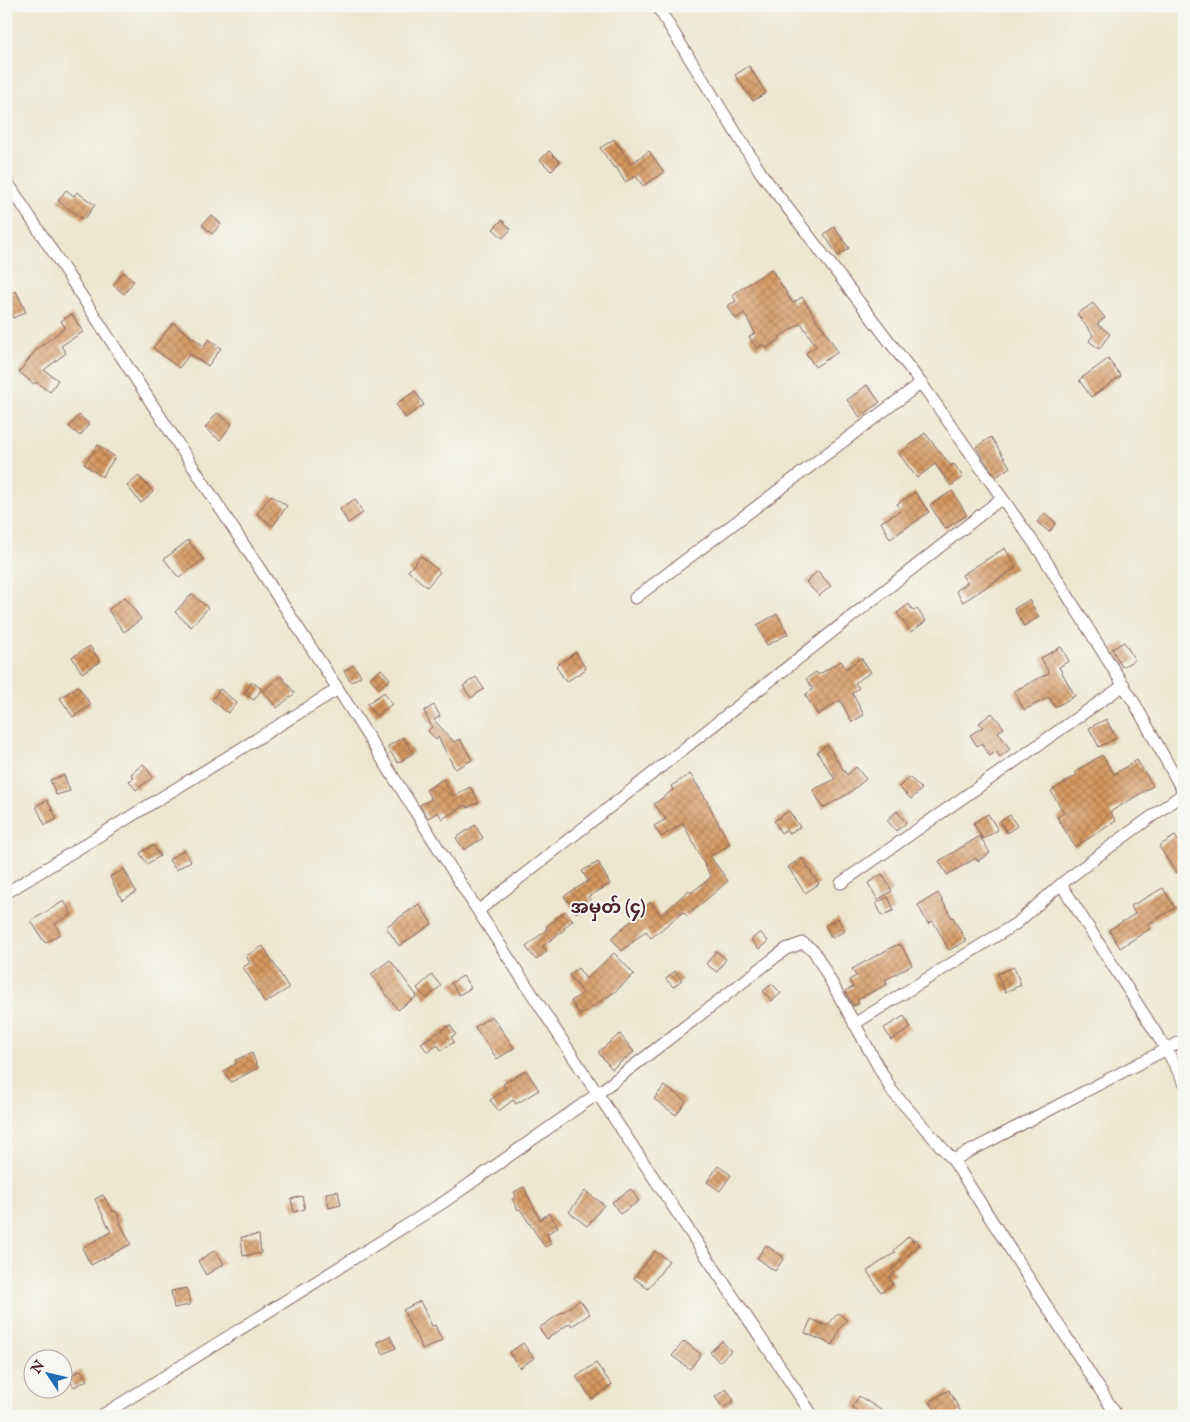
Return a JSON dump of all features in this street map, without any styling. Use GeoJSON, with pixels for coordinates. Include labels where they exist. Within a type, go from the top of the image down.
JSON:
{"type":"FeatureCollection","features":[{"type":"Feature","properties":{"kind":"street"},"geometry":{"type":"LineString","coordinates":[[657,6],[761,173],[921,383],[1043,556],[1124,685],[1184,793],[1061,884],[1018,923],[854,1024]]}},
{"type":"Feature","properties":{"kind":"street"},"geometry":{"type":"LineString","coordinates":[[6,180],[338,689],[478,911],[597,1094],[813,1416]]}},
{"type":"Feature","properties":{"kind":"street"},"geometry":{"type":"LineString","coordinates":[[635,598],[921,383]]}},
{"type":"Feature","properties":{"kind":"street"},"geometry":{"type":"LineString","coordinates":[[478,911],[1002,498]]}},
{"type":"Feature","properties":{"kind":"street"},"geometry":{"type":"LineString","coordinates":[[841,883],[1124,685]]}},
{"type":"Feature","properties":{"kind":"street"},"geometry":{"type":"LineString","coordinates":[[6,893],[338,689]]}},
{"type":"Feature","properties":{"kind":"street"},"geometry":{"type":"LineString","coordinates":[[1061,884],[1166,1049],[1184,1082]]}},
{"type":"Feature","properties":{"kind":"street"},"geometry":{"type":"LineString","coordinates":[[101,1416],[444,1202],[597,1094],[786,949],[803,943],[814,952],[892,1091],[953,1160],[1117,1416]]}},
{"type":"Feature","properties":{"kind":"street"},"geometry":{"type":"LineString","coordinates":[[953,1160],[1184,1040]]}},
{"type":"Feature","properties":{"kind":"building"},"geometry":{"type":"Polygon","coordinates":[[[749,66],[766,93],[753,101],[735,75],[749,66]]]}},
{"type":"Feature","properties":{"kind":"building"},"geometry":{"type":"Polygon","coordinates":[[[614,139],[631,164],[649,151],[664,172],[643,186],[636,176],[625,182],[616,167],[614,168],[600,148],[614,139]]]}},
{"type":"Feature","properties":{"kind":"building"},"geometry":{"type":"Polygon","coordinates":[[[549,151],[560,162],[551,171],[540,160],[549,151]]]}},
{"type":"Feature","properties":{"kind":"building"},"geometry":{"type":"Polygon","coordinates":[[[66,190],[74,196],[77,192],[95,205],[84,220],[58,201],[66,190]]]}},
{"type":"Feature","properties":{"kind":"building"},"geometry":{"type":"Polygon","coordinates":[[[211,215],[221,224],[212,234],[202,225],[211,215]]]}},
{"type":"Feature","properties":{"kind":"building"},"geometry":{"type":"Polygon","coordinates":[[[502,220],[511,229],[503,238],[493,229],[502,220]]]}},
{"type":"Feature","properties":{"kind":"building"},"geometry":{"type":"Polygon","coordinates":[[[834,227],[849,248],[838,256],[824,234],[834,227]]]}},
{"type":"Feature","properties":{"kind":"building"},"geometry":{"type":"Polygon","coordinates":[[[771,269],[793,303],[802,297],[838,352],[815,367],[806,353],[816,346],[801,323],[779,337],[780,339],[767,348],[764,344],[757,349],[749,337],[755,333],[744,313],[736,319],[727,306],[736,301],[732,295],[771,269]]]}},
{"type":"Feature","properties":{"kind":"building"},"geometry":{"type":"Polygon","coordinates":[[[123,272],[134,281],[124,294],[113,285],[123,272]]]}},
{"type":"Feature","properties":{"kind":"building"},"geometry":{"type":"Polygon","coordinates":[[[16,291],[26,312],[13,318],[6,305],[6,295],[16,291]]]}},
{"type":"Feature","properties":{"kind":"building"},"geometry":{"type":"Polygon","coordinates":[[[1093,303],[1105,318],[1097,324],[1110,334],[1099,349],[1089,341],[1093,335],[1077,314],[1093,303]]]}},
{"type":"Feature","properties":{"kind":"building"},"geometry":{"type":"Polygon","coordinates":[[[72,314],[83,332],[61,346],[66,353],[44,370],[58,380],[50,392],[36,382],[34,384],[19,372],[36,350],[65,327],[61,321],[72,314]]]}},
{"type":"Feature","properties":{"kind":"building"},"geometry":{"type":"Polygon","coordinates":[[[173,323],[204,346],[209,339],[221,348],[208,366],[190,354],[179,368],[153,348],[173,323]]]}},
{"type":"Feature","properties":{"kind":"building"},"geometry":{"type":"Polygon","coordinates":[[[1108,359],[1121,376],[1091,397],[1079,380],[1108,359]]]}},
{"type":"Feature","properties":{"kind":"building"},"geometry":{"type":"Polygon","coordinates":[[[867,385],[880,402],[860,417],[847,400],[867,385]]]}},
{"type":"Feature","properties":{"kind":"building"},"geometry":{"type":"Polygon","coordinates":[[[415,391],[424,405],[405,418],[396,404],[415,391]]]}},
{"type":"Feature","properties":{"kind":"building"},"geometry":{"type":"Polygon","coordinates":[[[217,413],[232,424],[220,440],[205,428],[217,413]]]}},
{"type":"Feature","properties":{"kind":"building"},"geometry":{"type":"Polygon","coordinates":[[[79,415],[89,424],[80,436],[69,427],[79,415]]]}},
{"type":"Feature","properties":{"kind":"building"},"geometry":{"type":"Polygon","coordinates":[[[925,433],[951,466],[954,464],[963,477],[951,486],[935,464],[917,478],[899,454],[925,433]]]}},
{"type":"Feature","properties":{"kind":"building"},"geometry":{"type":"Polygon","coordinates":[[[991,437],[1010,467],[996,477],[976,447],[991,437]]]}},
{"type":"Feature","properties":{"kind":"building"},"geometry":{"type":"Polygon","coordinates":[[[98,445],[115,457],[102,477],[84,464],[98,445]]]}},
{"type":"Feature","properties":{"kind":"building"},"geometry":{"type":"Polygon","coordinates":[[[139,476],[153,492],[141,503],[127,486],[139,476]]]}},
{"type":"Feature","properties":{"kind":"building"},"geometry":{"type":"Polygon","coordinates":[[[952,491],[967,515],[945,529],[930,505],[952,491]]]}},
{"type":"Feature","properties":{"kind":"building"},"geometry":{"type":"Polygon","coordinates":[[[915,492],[929,512],[890,539],[881,522],[902,510],[897,504],[915,492]]]}},
{"type":"Feature","properties":{"kind":"building"},"geometry":{"type":"Polygon","coordinates":[[[271,495],[287,506],[273,526],[257,514],[271,495]]]}},
{"type":"Feature","properties":{"kind":"building"},"geometry":{"type":"Polygon","coordinates":[[[355,499],[363,513],[348,523],[340,509],[355,499]]]}},
{"type":"Feature","properties":{"kind":"building"},"geometry":{"type":"Polygon","coordinates":[[[1045,513],[1056,523],[1049,532],[1037,522],[1045,513]]]}},
{"type":"Feature","properties":{"kind":"building"},"geometry":{"type":"Polygon","coordinates":[[[188,540],[203,559],[179,578],[164,559],[188,540]]]}},
{"type":"Feature","properties":{"kind":"building"},"geometry":{"type":"Polygon","coordinates":[[[1005,548],[1016,568],[963,602],[956,591],[967,583],[962,575],[1005,548]]]}},
{"type":"Feature","properties":{"kind":"building"},"geometry":{"type":"Polygon","coordinates":[[[421,556],[440,572],[427,587],[408,571],[421,556]]]}},
{"type":"Feature","properties":{"kind":"building"},"geometry":{"type":"Polygon","coordinates":[[[818,571],[831,586],[819,596],[806,582],[818,571]]]}},
{"type":"Feature","properties":{"kind":"building"},"geometry":{"type":"Polygon","coordinates":[[[192,594],[208,608],[191,627],[175,612],[192,594]]]}},
{"type":"Feature","properties":{"kind":"building"},"geometry":{"type":"Polygon","coordinates":[[[125,597],[141,619],[124,632],[108,610],[125,597]]]}},
{"type":"Feature","properties":{"kind":"building"},"geometry":{"type":"Polygon","coordinates":[[[1029,600],[1039,617],[1024,626],[1014,609],[1029,600]]]}},
{"type":"Feature","properties":{"kind":"building"},"geometry":{"type":"Polygon","coordinates":[[[909,604],[913,611],[917,609],[926,621],[911,632],[897,613],[909,604]]]}},
{"type":"Feature","properties":{"kind":"building"},"geometry":{"type":"Polygon","coordinates":[[[777,614],[788,634],[767,645],[757,625],[777,614]]]}},
{"type":"Feature","properties":{"kind":"building"},"geometry":{"type":"Polygon","coordinates":[[[1124,642],[1135,660],[1122,667],[1112,649],[1124,642]]]}},
{"type":"Feature","properties":{"kind":"building"},"geometry":{"type":"Polygon","coordinates":[[[90,646],[100,662],[82,673],[72,657],[90,646]]]}},
{"type":"Feature","properties":{"kind":"building"},"geometry":{"type":"Polygon","coordinates":[[[1061,647],[1069,661],[1059,667],[1075,696],[1055,707],[1049,697],[1024,710],[1014,691],[1049,673],[1041,658],[1061,647]]]}},
{"type":"Feature","properties":{"kind":"building"},"geometry":{"type":"Polygon","coordinates":[[[576,652],[586,669],[566,682],[556,666],[576,652]]]}},
{"type":"Feature","properties":{"kind":"building"},"geometry":{"type":"Polygon","coordinates":[[[861,658],[871,672],[855,683],[859,688],[852,693],[864,715],[852,722],[840,700],[818,715],[805,695],[813,689],[806,679],[816,672],[818,675],[841,661],[846,669],[861,658]]]}},
{"type":"Feature","properties":{"kind":"building"},"geometry":{"type":"Polygon","coordinates":[[[354,665],[361,676],[351,682],[344,671],[354,665]]]}},
{"type":"Feature","properties":{"kind":"building"},"geometry":{"type":"Polygon","coordinates":[[[381,669],[390,679],[379,688],[370,678],[381,669]]]}},
{"type":"Feature","properties":{"kind":"building"},"geometry":{"type":"Polygon","coordinates":[[[281,676],[295,693],[277,708],[263,691],[281,676]]]}},
{"type":"Feature","properties":{"kind":"building"},"geometry":{"type":"Polygon","coordinates":[[[476,677],[484,689],[471,698],[463,686],[476,677]]]}},
{"type":"Feature","properties":{"kind":"building"},"geometry":{"type":"Polygon","coordinates":[[[252,682],[262,689],[254,700],[244,694],[252,682]]]}},
{"type":"Feature","properties":{"kind":"building"},"geometry":{"type":"Polygon","coordinates":[[[78,686],[91,705],[73,717],[60,698],[78,686]]]}},
{"type":"Feature","properties":{"kind":"building"},"geometry":{"type":"Polygon","coordinates":[[[220,689],[237,703],[228,713],[212,700],[220,689]]]}},
{"type":"Feature","properties":{"kind":"building"},"geometry":{"type":"Polygon","coordinates":[[[384,692],[392,704],[376,716],[367,704],[384,692]]]}},
{"type":"Feature","properties":{"kind":"building"},"geometry":{"type":"Polygon","coordinates":[[[434,705],[440,716],[434,720],[454,742],[460,739],[472,760],[455,769],[438,737],[436,740],[428,731],[432,727],[424,711],[434,705]]]}},
{"type":"Feature","properties":{"kind":"building"},"geometry":{"type":"Polygon","coordinates":[[[992,713],[1004,728],[998,732],[1010,749],[1000,757],[996,751],[990,756],[981,743],[977,746],[970,735],[983,727],[979,723],[992,713]]]}},
{"type":"Feature","properties":{"kind":"building"},"geometry":{"type":"Polygon","coordinates":[[[1106,719],[1116,738],[1099,747],[1089,728],[1106,719]]]}},
{"type":"Feature","properties":{"kind":"building"},"geometry":{"type":"Polygon","coordinates":[[[403,737],[413,753],[398,763],[387,747],[403,737]]]}},
{"type":"Feature","properties":{"kind":"building"},"geometry":{"type":"Polygon","coordinates":[[[827,745],[847,775],[856,767],[866,779],[848,794],[823,808],[813,790],[835,779],[817,752],[827,745]]]}},
{"type":"Feature","properties":{"kind":"building"},"geometry":{"type":"Polygon","coordinates":[[[1102,755],[1114,774],[1137,760],[1153,786],[1110,812],[1116,821],[1075,847],[1057,817],[1064,813],[1051,791],[1077,775],[1075,772],[1102,755]]]}},
{"type":"Feature","properties":{"kind":"building"},"geometry":{"type":"Polygon","coordinates":[[[143,764],[153,777],[136,790],[129,781],[134,778],[131,774],[143,764]]]}},
{"type":"Feature","properties":{"kind":"building"},"geometry":{"type":"Polygon","coordinates":[[[690,774],[703,794],[730,845],[710,856],[728,881],[687,916],[683,912],[651,938],[646,931],[622,951],[611,938],[651,902],[661,915],[689,890],[691,893],[711,877],[683,823],[661,837],[654,826],[666,819],[654,804],[673,790],[671,786],[690,774]]]}},
{"type":"Feature","properties":{"kind":"building"},"geometry":{"type":"Polygon","coordinates":[[[64,775],[70,791],[56,795],[50,780],[64,775]]]}},
{"type":"Feature","properties":{"kind":"building"},"geometry":{"type":"Polygon","coordinates":[[[909,777],[922,789],[911,799],[899,787],[909,777]]]}},
{"type":"Feature","properties":{"kind":"building"},"geometry":{"type":"Polygon","coordinates":[[[443,779],[453,796],[470,787],[479,802],[468,808],[466,805],[442,819],[438,812],[428,818],[420,805],[431,799],[426,790],[443,779]]]}},
{"type":"Feature","properties":{"kind":"building"},"geometry":{"type":"Polygon","coordinates":[[[47,800],[57,819],[45,825],[36,806],[47,800]]]}},
{"type":"Feature","properties":{"kind":"building"},"geometry":{"type":"Polygon","coordinates":[[[789,811],[800,827],[789,834],[786,830],[781,833],[774,821],[789,811]]]}},
{"type":"Feature","properties":{"kind":"building"},"geometry":{"type":"Polygon","coordinates":[[[897,811],[906,823],[896,831],[887,820],[897,811]]]}},
{"type":"Feature","properties":{"kind":"building"},"geometry":{"type":"Polygon","coordinates":[[[988,814],[998,830],[983,839],[973,823],[988,814]]]}},
{"type":"Feature","properties":{"kind":"building"},"geometry":{"type":"Polygon","coordinates":[[[1010,815],[1017,826],[1007,833],[1000,821],[1010,815]]]}},
{"type":"Feature","properties":{"kind":"building"},"geometry":{"type":"Polygon","coordinates":[[[475,825],[483,838],[464,850],[456,838],[475,825]]]}},
{"type":"Feature","properties":{"kind":"building"},"geometry":{"type":"Polygon","coordinates":[[[980,836],[990,853],[978,861],[976,858],[947,875],[939,861],[980,836]]]}},
{"type":"Feature","properties":{"kind":"building"},"geometry":{"type":"Polygon","coordinates":[[[1175,836],[1184,850],[1184,868],[1176,873],[1159,846],[1175,836]]]}},
{"type":"Feature","properties":{"kind":"building"},"geometry":{"type":"Polygon","coordinates":[[[153,845],[160,856],[147,864],[140,853],[153,845]]]}},
{"type":"Feature","properties":{"kind":"building"},"geometry":{"type":"Polygon","coordinates":[[[184,850],[191,861],[176,870],[169,860],[184,850]]]}},
{"type":"Feature","properties":{"kind":"building"},"geometry":{"type":"Polygon","coordinates":[[[802,858],[819,884],[805,893],[788,867],[802,858]]]}},
{"type":"Feature","properties":{"kind":"building"},"geometry":{"type":"Polygon","coordinates":[[[598,862],[610,884],[588,897],[592,903],[576,913],[564,896],[588,881],[582,871],[598,862]]]}},
{"type":"Feature","properties":{"kind":"building"},"geometry":{"type":"Polygon","coordinates":[[[124,869],[136,892],[122,900],[110,877],[124,869]]]}},
{"type":"Feature","properties":{"kind":"building"},"geometry":{"type":"Polygon","coordinates":[[[882,874],[892,891],[878,900],[868,883],[882,874]]]}},
{"type":"Feature","properties":{"kind":"building"},"geometry":{"type":"Polygon","coordinates":[[[1163,888],[1175,908],[1148,924],[1151,928],[1120,948],[1109,930],[1135,914],[1131,906],[1163,888]]]}},
{"type":"Feature","properties":{"kind":"building"},"geometry":{"type":"Polygon","coordinates":[[[938,893],[966,941],[949,950],[933,921],[928,924],[918,905],[938,893]]]}},
{"type":"Feature","properties":{"kind":"building"},"geometry":{"type":"Polygon","coordinates":[[[888,897],[894,910],[882,916],[876,903],[888,897]]]}},
{"type":"Feature","properties":{"kind":"building"},"geometry":{"type":"Polygon","coordinates":[[[64,901],[72,914],[55,924],[60,934],[45,943],[31,921],[64,901]]]}},
{"type":"Feature","properties":{"kind":"building"},"geometry":{"type":"Polygon","coordinates":[[[419,904],[432,924],[399,946],[386,927],[419,904]]]}},
{"type":"Feature","properties":{"kind":"building"},"geometry":{"type":"Polygon","coordinates":[[[565,911],[573,920],[565,929],[543,946],[547,951],[536,960],[526,947],[565,911]]]}},
{"type":"Feature","properties":{"kind":"building"},"geometry":{"type":"Polygon","coordinates":[[[838,918],[845,931],[832,938],[825,926],[838,918]]]}},
{"type":"Feature","properties":{"kind":"building"},"geometry":{"type":"Polygon","coordinates":[[[760,932],[768,941],[759,949],[751,940],[760,932]]]}},
{"type":"Feature","properties":{"kind":"building"},"geometry":{"type":"Polygon","coordinates":[[[898,944],[899,946],[901,945],[912,965],[885,980],[887,984],[857,1000],[859,1003],[853,1006],[845,991],[853,987],[849,980],[856,976],[852,969],[898,944]]]}},
{"type":"Feature","properties":{"kind":"building"},"geometry":{"type":"Polygon","coordinates":[[[263,946],[289,988],[265,1003],[243,967],[250,963],[246,956],[263,946]]]}},
{"type":"Feature","properties":{"kind":"building"},"geometry":{"type":"Polygon","coordinates":[[[716,951],[726,959],[717,972],[706,964],[716,951]]]}},
{"type":"Feature","properties":{"kind":"building"},"geometry":{"type":"Polygon","coordinates":[[[614,953],[634,974],[616,991],[580,1015],[571,1001],[583,993],[569,975],[578,968],[586,979],[614,953]]]}},
{"type":"Feature","properties":{"kind":"building"},"geometry":{"type":"Polygon","coordinates":[[[390,960],[417,996],[398,1010],[371,974],[390,960]]]}},
{"type":"Feature","properties":{"kind":"building"},"geometry":{"type":"Polygon","coordinates":[[[1014,967],[1021,985],[1005,992],[997,974],[1014,967]]]}},
{"type":"Feature","properties":{"kind":"building"},"geometry":{"type":"Polygon","coordinates":[[[675,971],[682,980],[673,987],[666,979],[675,971]]]}},
{"type":"Feature","properties":{"kind":"building"},"geometry":{"type":"Polygon","coordinates":[[[432,975],[441,986],[426,999],[417,988],[432,975]]]}},
{"type":"Feature","properties":{"kind":"building"},"geometry":{"type":"Polygon","coordinates":[[[463,976],[471,988],[459,995],[451,983],[463,976]]]}},
{"type":"Feature","properties":{"kind":"building"},"geometry":{"type":"Polygon","coordinates":[[[772,984],[781,993],[772,1001],[763,991],[772,984]]]}},
{"type":"Feature","properties":{"kind":"building"},"geometry":{"type":"Polygon","coordinates":[[[492,1016],[514,1048],[497,1059],[475,1027],[492,1016]]]}},
{"type":"Feature","properties":{"kind":"building"},"geometry":{"type":"Polygon","coordinates":[[[904,1016],[911,1028],[891,1040],[884,1028],[904,1016]]]}},
{"type":"Feature","properties":{"kind":"building"},"geometry":{"type":"Polygon","coordinates":[[[450,1025],[456,1034],[451,1037],[454,1042],[441,1050],[438,1045],[427,1052],[421,1043],[450,1025]]]}},
{"type":"Feature","properties":{"kind":"building"},"geometry":{"type":"Polygon","coordinates":[[[620,1034],[634,1052],[612,1069],[598,1052],[620,1034]]]}},
{"type":"Feature","properties":{"kind":"building"},"geometry":{"type":"Polygon","coordinates":[[[252,1053],[258,1068],[231,1082],[224,1071],[237,1063],[235,1060],[252,1053]]]}},
{"type":"Feature","properties":{"kind":"building"},"geometry":{"type":"Polygon","coordinates":[[[526,1070],[539,1090],[516,1104],[513,1100],[499,1111],[490,1100],[506,1088],[503,1084],[526,1070]]]}},
{"type":"Feature","properties":{"kind":"building"},"geometry":{"type":"Polygon","coordinates":[[[664,1086],[686,1101],[676,1115],[654,1099],[664,1086]]]}},
{"type":"Feature","properties":{"kind":"building"},"geometry":{"type":"Polygon","coordinates":[[[718,1166],[731,1175],[720,1191],[707,1182],[718,1166]]]}},
{"type":"Feature","properties":{"kind":"building"},"geometry":{"type":"Polygon","coordinates":[[[524,1187],[540,1220],[549,1213],[558,1227],[547,1234],[551,1244],[545,1247],[512,1199],[516,1197],[514,1192],[524,1187]]]}},
{"type":"Feature","properties":{"kind":"building"},"geometry":{"type":"Polygon","coordinates":[[[631,1189],[639,1201],[620,1214],[612,1202],[631,1189]]]}},
{"type":"Feature","properties":{"kind":"building"},"geometry":{"type":"Polygon","coordinates":[[[338,1191],[341,1205],[329,1208],[326,1193],[338,1191]]]}},
{"type":"Feature","properties":{"kind":"building"},"geometry":{"type":"Polygon","coordinates":[[[585,1191],[604,1205],[587,1226],[569,1212],[585,1191]]]}},
{"type":"Feature","properties":{"kind":"building"},"geometry":{"type":"Polygon","coordinates":[[[103,1195],[113,1212],[116,1211],[131,1244],[91,1265],[82,1248],[111,1232],[95,1199],[103,1195]]]}},
{"type":"Feature","properties":{"kind":"building"},"geometry":{"type":"Polygon","coordinates":[[[302,1196],[305,1209],[294,1212],[291,1199],[302,1196]]]}},
{"type":"Feature","properties":{"kind":"building"},"geometry":{"type":"Polygon","coordinates":[[[259,1235],[261,1253],[243,1256],[241,1237],[259,1235]]]}},
{"type":"Feature","properties":{"kind":"building"},"geometry":{"type":"Polygon","coordinates":[[[909,1236],[920,1245],[892,1269],[895,1273],[889,1277],[893,1284],[881,1292],[867,1271],[896,1252],[894,1250],[909,1236]]]}},
{"type":"Feature","properties":{"kind":"building"},"geometry":{"type":"Polygon","coordinates":[[[766,1245],[784,1258],[775,1271],[757,1258],[766,1245]]]}},
{"type":"Feature","properties":{"kind":"building"},"geometry":{"type":"Polygon","coordinates":[[[215,1250],[224,1264],[206,1275],[198,1261],[215,1250]]]}},
{"type":"Feature","properties":{"kind":"building"},"geometry":{"type":"Polygon","coordinates":[[[655,1251],[669,1261],[648,1289],[634,1278],[655,1251]]]}},
{"type":"Feature","properties":{"kind":"building"},"geometry":{"type":"Polygon","coordinates":[[[187,1288],[190,1305],[174,1308],[171,1291],[187,1288]]]}},
{"type":"Feature","properties":{"kind":"building"},"geometry":{"type":"Polygon","coordinates":[[[580,1300],[590,1314],[572,1326],[570,1323],[547,1339],[539,1328],[580,1300]]]}},
{"type":"Feature","properties":{"kind":"building"},"geometry":{"type":"Polygon","coordinates":[[[420,1301],[432,1326],[435,1325],[442,1340],[423,1350],[403,1310],[420,1301]]]}},
{"type":"Feature","properties":{"kind":"building"},"geometry":{"type":"Polygon","coordinates":[[[838,1313],[847,1320],[840,1328],[833,1345],[805,1333],[811,1319],[827,1326],[838,1313]]]}},
{"type":"Feature","properties":{"kind":"building"},"geometry":{"type":"Polygon","coordinates":[[[390,1336],[396,1348],[383,1354],[377,1342],[390,1336]]]}},
{"type":"Feature","properties":{"kind":"building"},"geometry":{"type":"Polygon","coordinates":[[[684,1341],[701,1354],[690,1369],[672,1356],[684,1341]]]}},
{"type":"Feature","properties":{"kind":"building"},"geometry":{"type":"Polygon","coordinates":[[[722,1341],[731,1351],[719,1362],[710,1352],[722,1341]]]}},
{"type":"Feature","properties":{"kind":"building"},"geometry":{"type":"Polygon","coordinates":[[[523,1343],[534,1358],[520,1368],[509,1353],[523,1343]]]}},
{"type":"Feature","properties":{"kind":"building"},"geometry":{"type":"Polygon","coordinates":[[[596,1363],[612,1385],[592,1399],[576,1377],[596,1363]]]}},
{"type":"Feature","properties":{"kind":"building"},"geometry":{"type":"Polygon","coordinates":[[[81,1370],[87,1380],[74,1387],[72,1375],[81,1370]]]}},
{"type":"Feature","properties":{"kind":"building"},"geometry":{"type":"Polygon","coordinates":[[[726,1389],[734,1400],[723,1408],[715,1397],[726,1389]]]}},
{"type":"Feature","properties":{"kind":"building"},"geometry":{"type":"Polygon","coordinates":[[[949,1390],[961,1412],[955,1416],[938,1416],[930,1401],[949,1390]]]}},
{"type":"Feature","properties":{"kind":"building"},"geometry":{"type":"Polygon","coordinates":[[[859,1396],[890,1416],[864,1416],[852,1407],[859,1396]]]}},
{"type":"Feature","properties":{"kind":"district","name":"အမှတ် (၄)"},"geometry":{"type":"Point","coordinates":[608,907]}}]}
